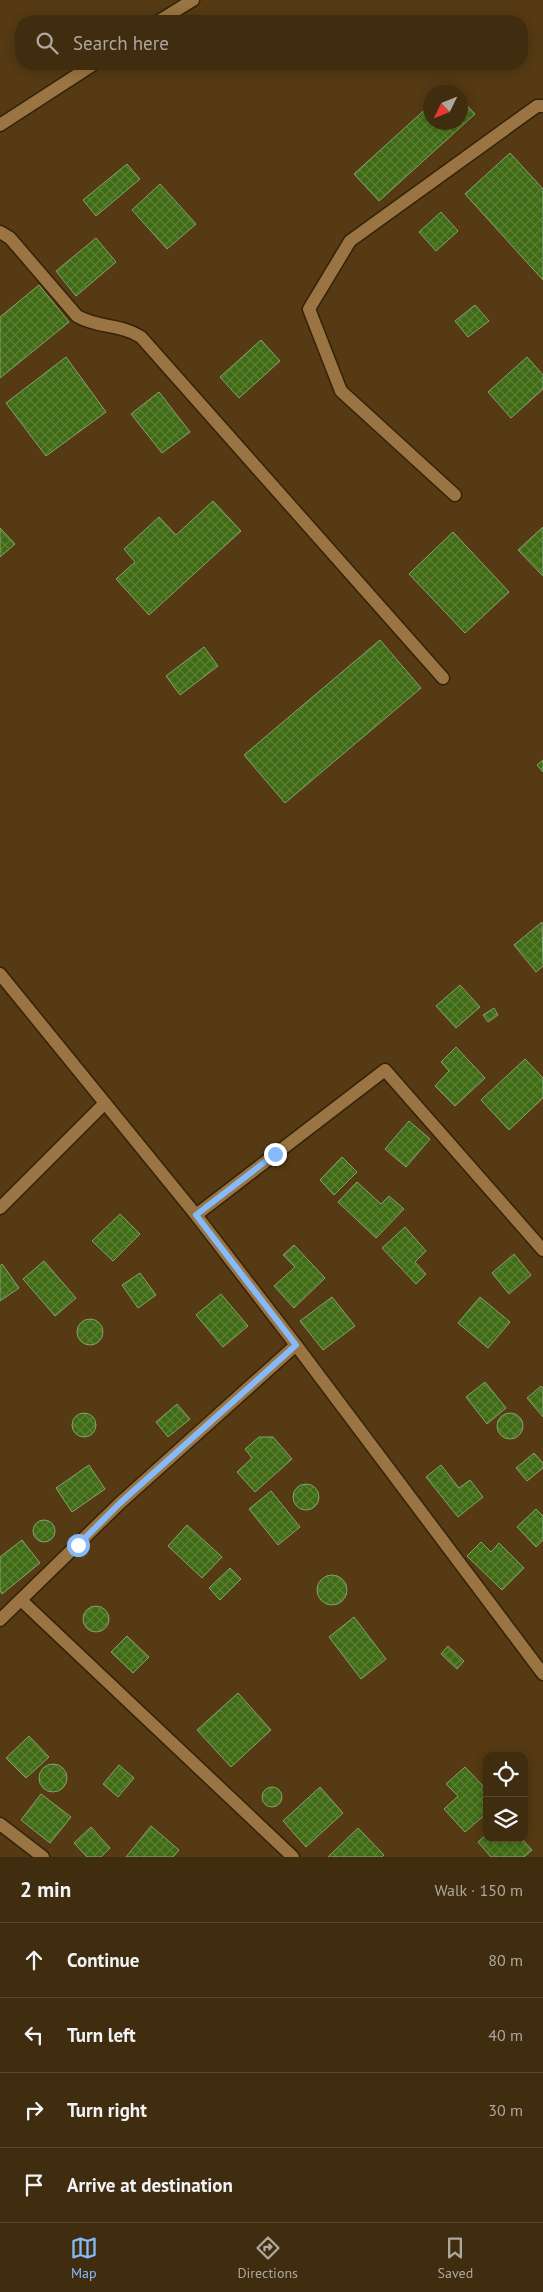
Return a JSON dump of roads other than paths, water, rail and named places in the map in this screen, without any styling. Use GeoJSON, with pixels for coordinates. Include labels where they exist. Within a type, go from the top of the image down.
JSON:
{"type":"FeatureCollection","features":[{"type":"Feature","properties":{"kind":"street"},"geometry":{"type":"LineString","coordinates":[[169,15],[193,0]]}},
{"type":"Feature","properties":{"kind":"street"},"geometry":{"type":"LineString","coordinates":[[0,125],[85,70]]}},
{"type":"Feature","properties":{"kind":"street"},"geometry":{"type":"LineString","coordinates":[[455,495],[341,390],[309,309],[350,241],[537,106],[543,106]]}},
{"type":"Feature","properties":{"kind":"street"},"geometry":{"type":"LineString","coordinates":[[0,232],[10,238],[77,316],[86,322],[130,330],[141,337],[443,678]]}},
{"type":"Feature","properties":{"kind":"street"},"geometry":{"type":"LineString","coordinates":[[0,974],[196,1215],[543,1674]]}},
{"type":"Feature","properties":{"kind":"street"},"geometry":{"type":"LineString","coordinates":[[196,1215],[385,1070],[543,1250]]}},
{"type":"Feature","properties":{"kind":"street"},"geometry":{"type":"LineString","coordinates":[[0,1208],[105,1103]]}},
{"type":"Feature","properties":{"kind":"street"},"geometry":{"type":"LineString","coordinates":[[0,1620],[120,1503],[296,1345]]}},
{"type":"Feature","properties":{"kind":"street"},"geometry":{"type":"LineString","coordinates":[[22,1600],[268,1831],[293,1857]]}},
{"type":"Feature","properties":{"kind":"street"},"geometry":{"type":"LineString","coordinates":[[0,1824],[43,1857]]}}]}
